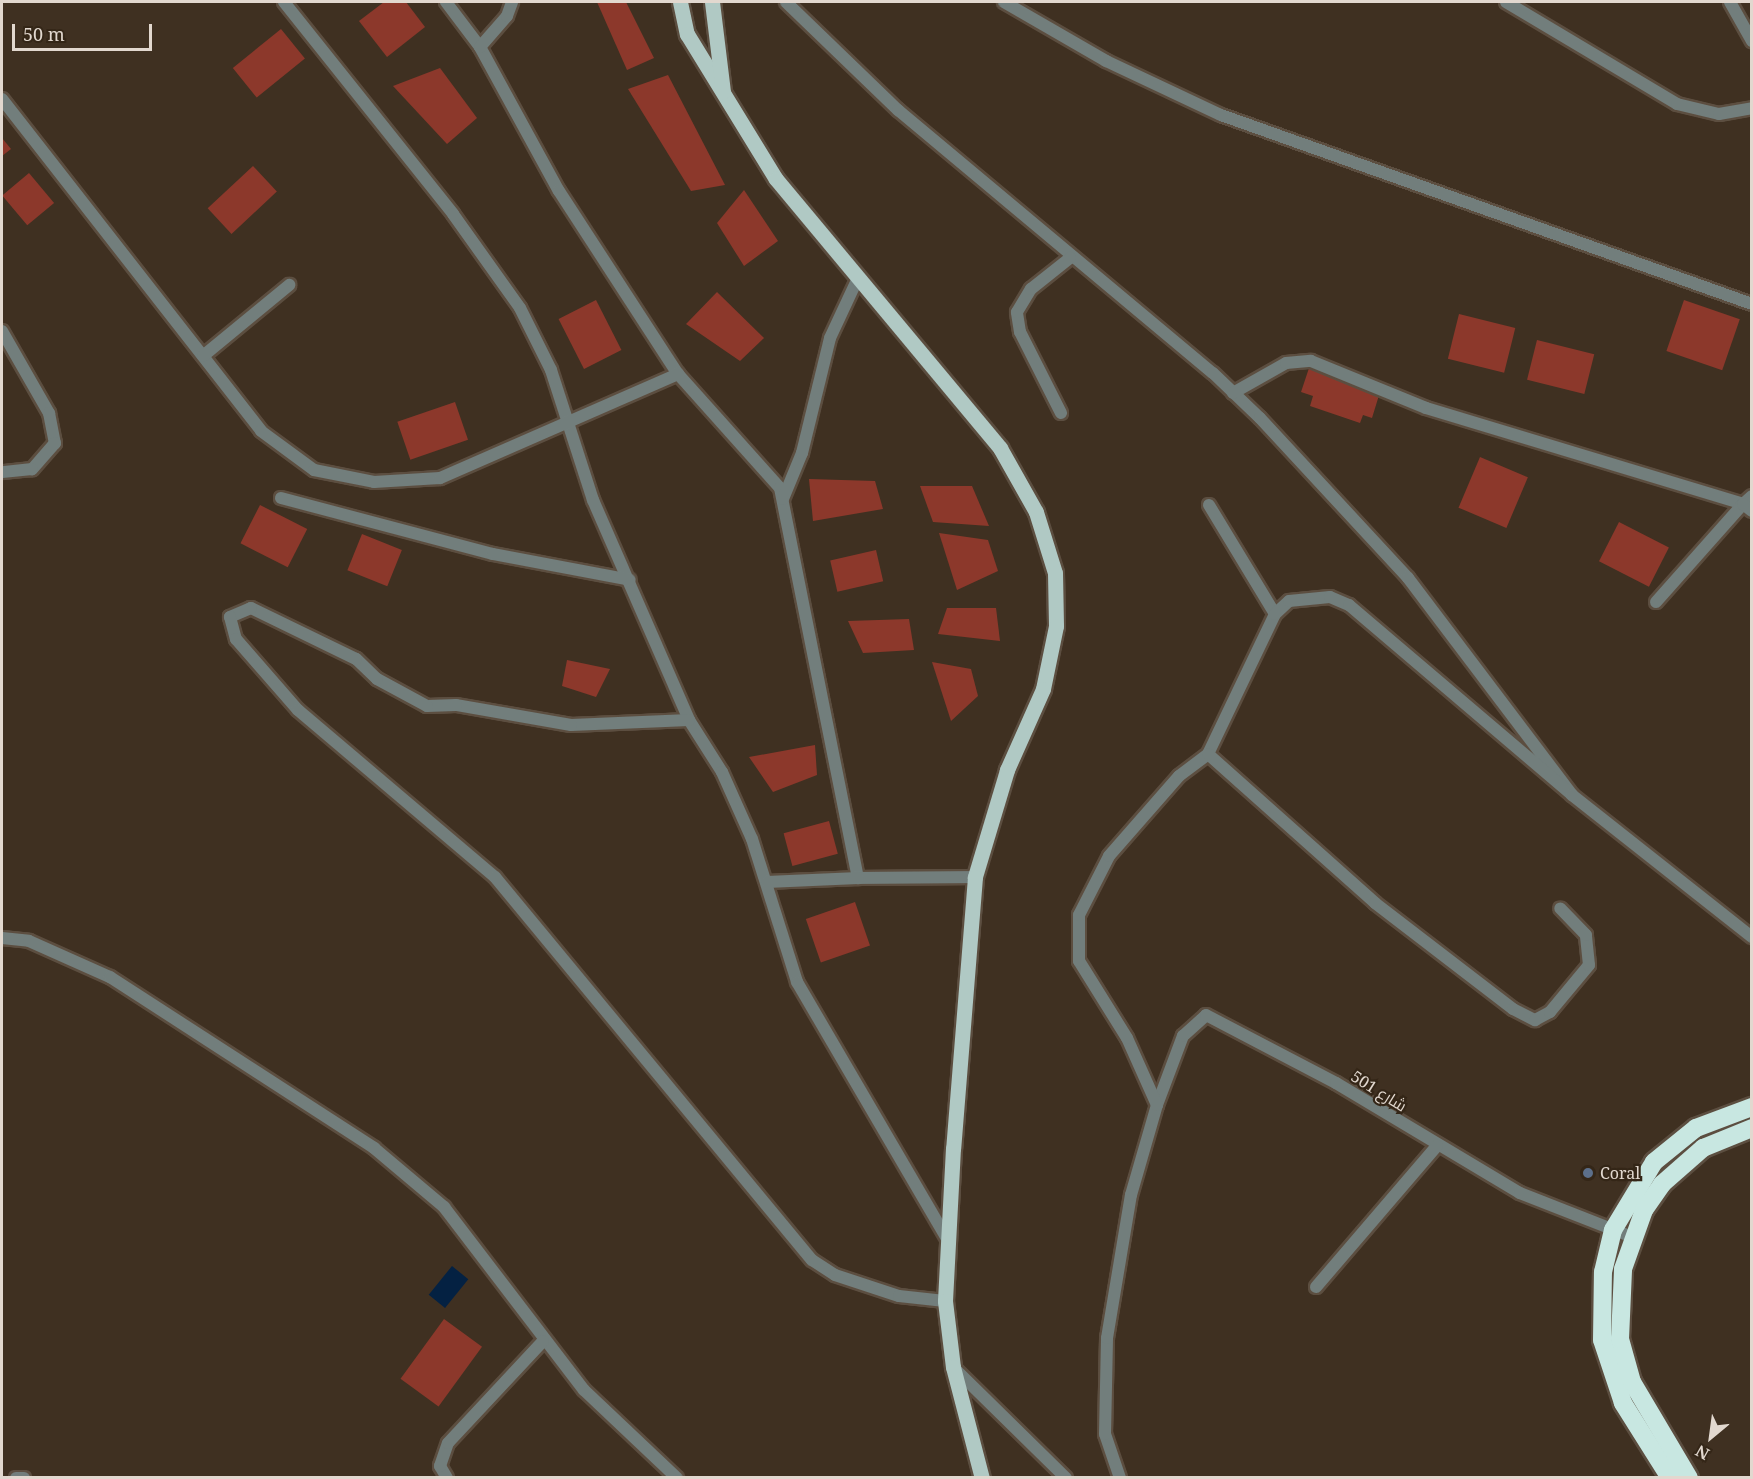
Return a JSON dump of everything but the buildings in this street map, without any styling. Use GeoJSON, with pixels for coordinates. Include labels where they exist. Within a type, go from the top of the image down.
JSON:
{"type":"FeatureCollection","features":[{"type":"Feature","properties":{"kind":"highway"},"geometry":{"type":"LineString","coordinates":[[1670,1478],[1623,1403],[1602,1340],[1603,1272],[1613,1230],[1630,1195],[1675,1143],[1696,1128],[1752,1107]]}},
{"type":"Feature","properties":{"kind":"highway"},"geometry":{"type":"LineString","coordinates":[[1689,1478],[1632,1382],[1620,1339],[1623,1269],[1632,1237],[1644,1210],[1678,1166],[1703,1148],[1752,1128]]}},
{"type":"Feature","properties":{"kind":"main road"},"geometry":{"type":"LineString","coordinates":[[680,2],[687,34],[726,106],[776,179],[1000,448],[1036,512],[1055,573],[1056,626],[1043,689],[987,826],[975,877],[947,1239],[945,1301],[953,1367],[982,1478]]}},
{"type":"Feature","properties":{"kind":"main road"},"geometry":{"type":"LineString","coordinates":[[712,2],[711,28],[726,106]]}},
{"type":"Feature","properties":{"kind":"street"},"geometry":{"type":"LineString","coordinates":[[284,2],[453,214],[520,308],[568,418],[592,500],[630,580],[689,720],[722,772],[767,882],[787,954],[813,1014],[947,1239]]}},
{"type":"Feature","properties":{"kind":"street"},"geometry":{"type":"LineString","coordinates":[[446,2],[480,47],[560,191],[678,374],[775,481],[783,499],[858,878]]}},
{"type":"Feature","properties":{"kind":"street"},"geometry":{"type":"LineString","coordinates":[[480,47],[507,16],[512,2]]}},
{"type":"Feature","properties":{"kind":"street"},"geometry":{"type":"LineString","coordinates":[[786,2],[898,110],[1070,258],[1233,393],[1408,578],[1572,795]]}},
{"type":"Feature","properties":{"kind":"street"},"geometry":{"type":"LineString","coordinates":[[1004,2],[1106,61],[1221,115],[1752,304]]}},
{"type":"Feature","properties":{"kind":"street"},"geometry":{"type":"LineString","coordinates":[[1506,2],[1677,104],[1712,114],[1752,108]]}},
{"type":"Feature","properties":{"kind":"street"},"geometry":{"type":"LineString","coordinates":[[1730,2],[1752,41]]}},
{"type":"Feature","properties":{"kind":"street"},"geometry":{"type":"LineString","coordinates":[[2,99],[203,356],[282,451],[333,477],[374,482],[440,478],[478,466],[568,418],[678,374]]}},
{"type":"Feature","properties":{"kind":"street"},"geometry":{"type":"LineString","coordinates":[[1061,413],[1020,332],[1017,312],[1031,289],[1070,258]]}},
{"type":"Feature","properties":{"kind":"street"},"geometry":{"type":"LineString","coordinates":[[783,499],[800,461],[830,338],[858,278]]}},
{"type":"Feature","properties":{"kind":"street"},"geometry":{"type":"LineString","coordinates":[[203,356],[289,285]]}},
{"type":"Feature","properties":{"kind":"street"},"geometry":{"type":"LineString","coordinates":[[2,331],[49,413],[55,443],[32,469],[2,472]]}},
{"type":"Feature","properties":{"kind":"street"},"geometry":{"type":"LineString","coordinates":[[1233,393],[1286,363],[1311,361],[1426,408],[1749,504],[1656,602]]}},
{"type":"Feature","properties":{"kind":"street"},"geometry":{"type":"LineString","coordinates":[[281,498],[493,554],[630,580]]}},
{"type":"Feature","properties":{"kind":"street"},"geometry":{"type":"LineString","coordinates":[[1209,505],[1275,614]]}},
{"type":"Feature","properties":{"kind":"street"},"geometry":{"type":"LineString","coordinates":[[1120,1478],[1105,1434],[1107,1338],[1131,1195],[1156,1106],[1127,1038],[1079,961],[1079,915],[1090,885],[1135,822],[1208,754],[1275,614],[1307,596],[1349,605],[1572,795],[1752,937]]}},
{"type":"Feature","properties":{"kind":"street"},"geometry":{"type":"LineString","coordinates":[[689,720],[571,725],[456,705],[426,706],[377,679],[356,659],[251,608],[230,618],[236,639],[297,710],[495,877],[812,1260],[881,1290],[945,1301]]}},
{"type":"Feature","properties":{"kind":"street"},"geometry":{"type":"LineString","coordinates":[[1208,754],[1375,903],[1513,1009],[1535,1020],[1550,1012],[1589,965],[1586,936],[1560,908]]}},
{"type":"Feature","properties":{"kind":"street"},"geometry":{"type":"LineString","coordinates":[[767,882],[858,878],[975,877]]}},
{"type":"Feature","properties":{"kind":"street"},"geometry":{"type":"LineString","coordinates":[[2,938],[29,941],[110,977],[374,1148],[444,1207],[543,1341],[633,1440],[676,1478]]}},
{"type":"Feature","properties":{"kind":"street","name":"شارع 501"},"geometry":{"type":"LineString","coordinates":[[1156,1106],[1183,1036],[1206,1015],[1520,1193],[1632,1237]]}},
{"type":"Feature","properties":{"kind":"street"},"geometry":{"type":"LineString","coordinates":[[1316,1287],[1437,1146]]}},
{"type":"Feature","properties":{"kind":"street"},"geometry":{"type":"LineString","coordinates":[[447,1478],[441,1459],[457,1430],[543,1341]]}},
{"type":"Feature","properties":{"kind":"street"},"geometry":{"type":"LineString","coordinates":[[953,1367],[1066,1478]]}},
{"type":"Feature","properties":{"kind":"street"},"geometry":{"type":"LineString","coordinates":[[16,1478],[24,1478]]}},
{"type":"Feature","properties":{"kind":"water"},"geometry":{"type":"Polygon","coordinates":[[[452,1266],[468,1279],[445,1308],[429,1295],[452,1266]]]}},
{"type":"Feature","properties":{"kind":"place","name":"Coral"},"geometry":{"type":"Point","coordinates":[1588,1173]}}]}
